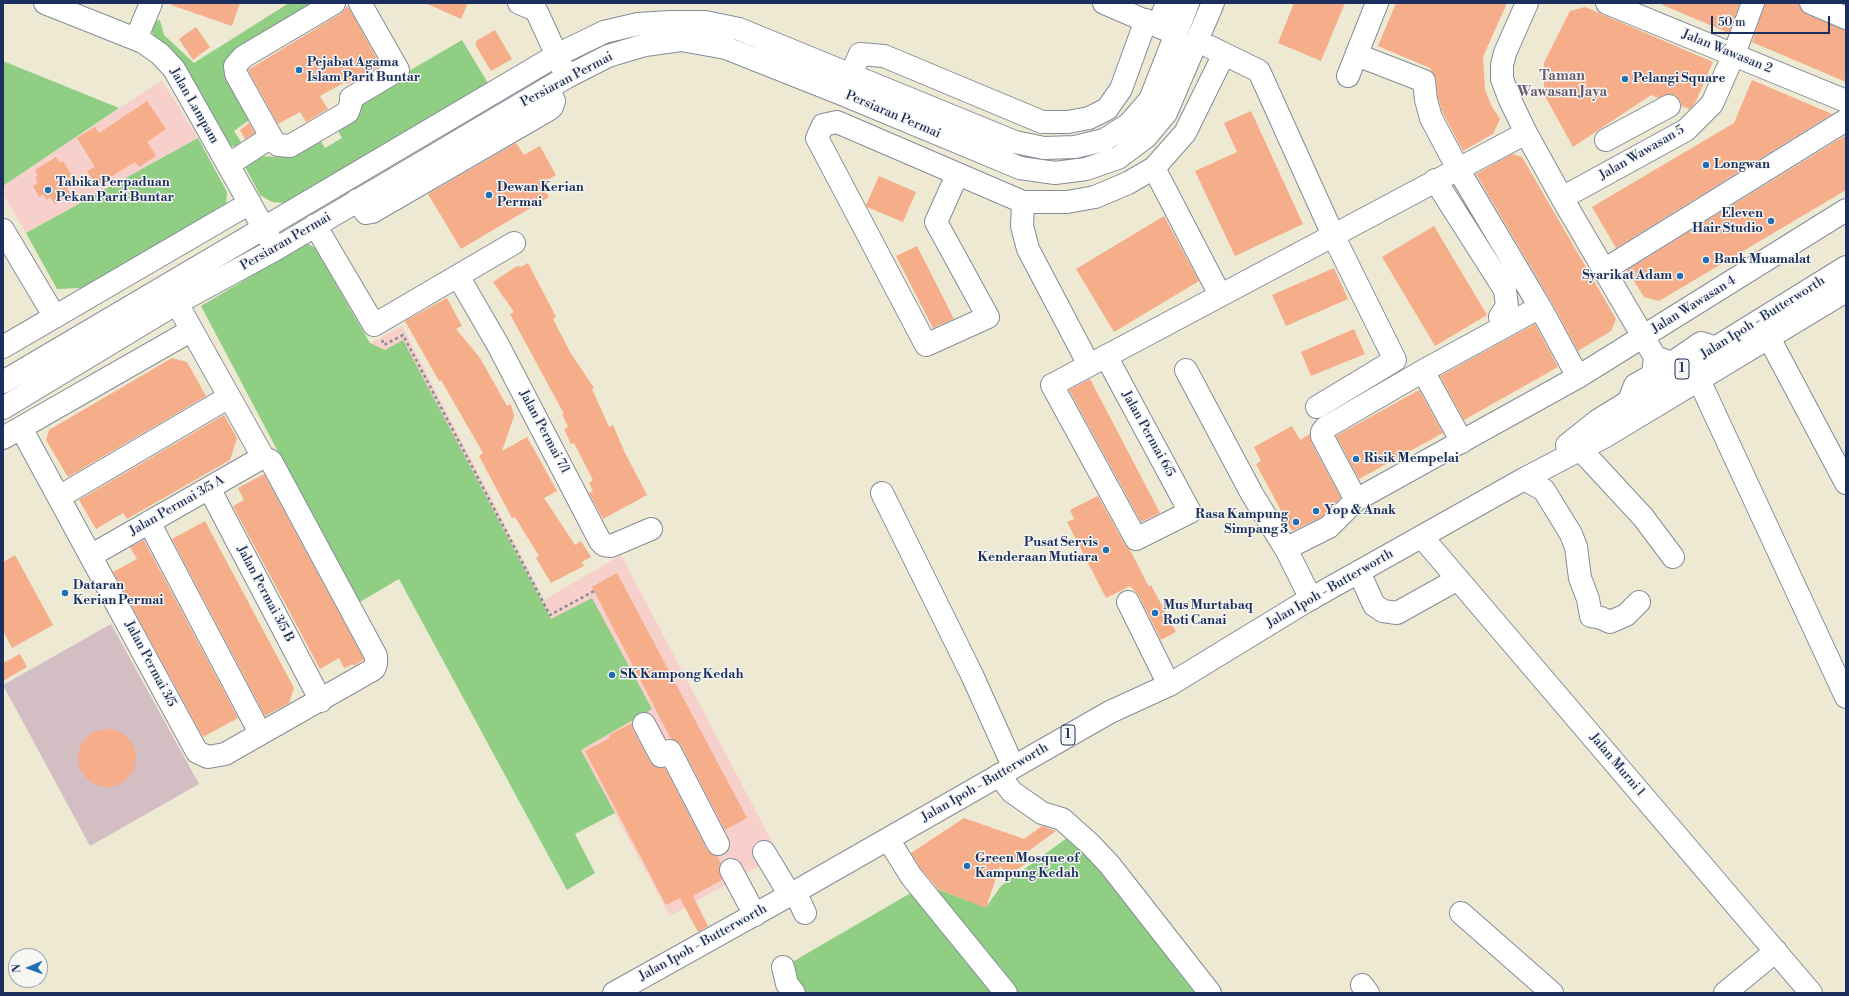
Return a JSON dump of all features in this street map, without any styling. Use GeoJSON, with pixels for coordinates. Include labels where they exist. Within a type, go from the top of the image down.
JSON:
{"type":"FeatureCollection","features":[{"type":"Feature","properties":{"kind":"main road","name":"Jalan Lampam"},"geometry":{"type":"LineString","coordinates":[[45,3],[136,39],[160,54],[174,69],[276,249]]}},
{"type":"Feature","properties":{"kind":"main road"},"geometry":{"type":"LineString","coordinates":[[334,3],[243,57],[236,66],[236,74],[271,137],[278,145],[290,146],[348,112],[352,103],[350,98],[398,70],[360,3]]}},
{"type":"Feature","properties":{"kind":"main road"},"geometry":{"type":"LineString","coordinates":[[519,3],[536,10],[567,77]]}},
{"type":"Feature","properties":{"kind":"main road"},"geometry":{"type":"LineString","coordinates":[[1104,3],[1160,27]]}},
{"type":"Feature","properties":{"kind":"main road"},"geometry":{"type":"LineString","coordinates":[[847,85],[860,54],[884,56],[1042,122],[1068,122],[1088,118],[1107,109],[1121,89],[1160,27],[1167,3]]}},
{"type":"Feature","properties":{"kind":"main road","name":"Persiaran Permai"},"geometry":{"type":"LineString","coordinates":[[3,382],[172,294],[276,249],[567,77],[608,56],[645,44],[681,40],[726,48],[847,85],[1015,142],[1044,148],[1075,147],[1104,140],[1129,124],[1150,100],[1160,27],[1188,3]]}},
{"type":"Feature","properties":{"kind":"main road","name":"Persiaran Permai"},"geometry":{"type":"LineString","coordinates":[[3,408],[172,294],[264,228],[557,55],[604,32],[638,24],[705,22],[739,29],[847,85],[1020,168],[1055,174],[1086,169],[1118,158],[1146,137],[1166,113],[1213,3]]}},
{"type":"Feature","properties":{"kind":"main road"},"geometry":{"type":"LineString","coordinates":[[1348,76],[1377,3]]}},
{"type":"Feature","properties":{"kind":"main road"},"geometry":{"type":"LineString","coordinates":[[1527,3],[1505,53],[1502,65],[1502,79],[1510,100],[1526,133],[1562,198],[1655,356],[1672,362],[1701,343],[1716,348]]}},
{"type":"Feature","properties":{"kind":"main road","name":"Jalan Wawasan 2"},"geometry":{"type":"LineString","coordinates":[[1607,3],[1846,100]]}},
{"type":"Feature","properties":{"kind":"main road","name":"Jalan Wawasan 5"},"geometry":{"type":"LineString","coordinates":[[1562,198],[1686,130],[1712,104],[1734,54],[1753,3]]}},
{"type":"Feature","properties":{"kind":"main road"},"geometry":{"type":"LineString","coordinates":[[1811,3],[1846,18]]}},
{"type":"Feature","properties":{"kind":"main road"},"geometry":{"type":"LineString","coordinates":[[136,39],[147,4]]}},
{"type":"Feature","properties":{"kind":"main road"},"geometry":{"type":"LineString","coordinates":[[1197,40],[1259,71],[1333,235],[1395,360],[1317,406]]}},
{"type":"Feature","properties":{"kind":"main road"},"geometry":{"type":"LineString","coordinates":[[957,175],[936,222],[988,317],[926,345],[818,138],[822,125],[837,122],[957,175],[1024,202],[1067,202],[1095,197],[1154,168],[1185,133],[1224,54]]}},
{"type":"Feature","properties":{"kind":"main road"},"geometry":{"type":"LineString","coordinates":[[1356,55],[1424,81],[1426,100],[1432,118],[1458,169],[1540,307],[1578,377]]}},
{"type":"Feature","properties":{"kind":"main road"},"geometry":{"type":"LineString","coordinates":[[1606,140],[1669,106]]}},
{"type":"Feature","properties":{"kind":"main road"},"geometry":{"type":"LineString","coordinates":[[1604,270],[1846,120]]}},
{"type":"Feature","properties":{"kind":"main road"},"geometry":{"type":"LineString","coordinates":[[1630,127],[1643,153]]}},
{"type":"Feature","properties":{"kind":"main road"},"geometry":{"type":"LineString","coordinates":[[1097,361],[1435,180],[1526,133]]}},
{"type":"Feature","properties":{"kind":"main road"},"geometry":{"type":"LineString","coordinates":[[228,165],[271,137]]}},
{"type":"Feature","properties":{"kind":"main road"},"geometry":{"type":"LineString","coordinates":[[1154,168],[1220,295]]}},
{"type":"Feature","properties":{"kind":"main road"},"geometry":{"type":"LineString","coordinates":[[1435,180],[1506,290],[1507,306],[1500,317]]}},
{"type":"Feature","properties":{"kind":"main road","name":"Jalan Permai 6/5"},"geometry":{"type":"LineString","coordinates":[[1024,202],[1022,226],[1028,249],[1097,361],[1190,512],[1136,540],[1052,385],[1097,361]]}},
{"type":"Feature","properties":{"kind":"main road"},"geometry":{"type":"LineString","coordinates":[[3,347],[250,203]]}},
{"type":"Feature","properties":{"kind":"main road","name":"Jalan Wawasan 4"},"geometry":{"type":"LineString","coordinates":[[1287,551],[1289,547],[1329,527],[1356,500],[1578,377],[1846,210]]}},
{"type":"Feature","properties":{"kind":"main road"},"geometry":{"type":"LineString","coordinates":[[315,225],[374,325],[514,243]]}},
{"type":"Feature","properties":{"kind":"main road"},"geometry":{"type":"LineString","coordinates":[[3,230],[55,317]]}},
{"type":"Feature","properties":{"kind":"main road","name":"Jalan Ipoh - Butterworth"},"geometry":{"type":"LineString","coordinates":[[1524,479],[1597,421],[1846,267]]}},
{"type":"Feature","properties":{"kind":"main road","name":"Jalan Permai 7/1"},"geometry":{"type":"LineString","coordinates":[[458,276],[498,345],[600,541],[604,545],[611,546],[651,528]]}},
{"type":"Feature","properties":{"kind":"main road","name":"Jalan Ipoh - Butterworth"},"geometry":{"type":"LineString","coordinates":[[629,990],[754,914],[793,894],[888,838],[1110,712],[1169,685],[1311,599],[1580,449],[1699,380],[1846,291]]}},
{"type":"Feature","properties":{"kind":"main road"},"geometry":{"type":"LineString","coordinates":[[149,522],[260,733],[321,701],[371,672],[376,664],[376,656],[271,461],[263,457],[172,294]]}},
{"type":"Feature","properties":{"kind":"main road"},"geometry":{"type":"LineString","coordinates":[[1356,500],[1322,436],[1322,432],[1325,428],[1540,307]]}},
{"type":"Feature","properties":{"kind":"main road"},"geometry":{"type":"LineString","coordinates":[[12,433],[192,330]]}},
{"type":"Feature","properties":{"kind":"main road"},"geometry":{"type":"LineString","coordinates":[[1769,338],[1846,482]]}},
{"type":"Feature","properties":{"kind":"main road"},"geometry":{"type":"LineString","coordinates":[[1629,401],[1635,385],[1653,375],[1655,356]]}},
{"type":"Feature","properties":{"kind":"main road"},"geometry":{"type":"LineString","coordinates":[[1186,370],[1252,494],[1287,551],[1311,599]]}},
{"type":"Feature","properties":{"kind":"main road"},"geometry":{"type":"LineString","coordinates":[[1423,372],[1462,442]]}},
{"type":"Feature","properties":{"kind":"main road"},"geometry":{"type":"LineString","coordinates":[[1699,380],[1846,697]]}},
{"type":"Feature","properties":{"kind":"main road"},"geometry":{"type":"LineString","coordinates":[[59,497],[229,397]]}},
{"type":"Feature","properties":{"kind":"main road","name":"Jalan Permai 3/5"},"geometry":{"type":"LineString","coordinates":[[12,433],[59,497],[92,555],[197,752],[208,758],[224,754],[260,733]]}},
{"type":"Feature","properties":{"kind":"main road"},"geometry":{"type":"LineString","coordinates":[[1580,449],[1643,517],[1673,557]]}},
{"type":"Feature","properties":{"kind":"main road","name":"Jalan Permai 3/5 A"},"geometry":{"type":"LineString","coordinates":[[92,555],[263,457]]}},
{"type":"Feature","properties":{"kind":"main road"},"geometry":{"type":"LineString","coordinates":[[1524,479],[1547,495],[1574,540],[1580,578],[1588,599],[1591,616],[1602,618],[1610,622],[1626,615],[1639,602]]}},
{"type":"Feature","properties":{"kind":"main road","name":"Jalan Permai 3/5 B"},"geometry":{"type":"LineString","coordinates":[[209,488],[321,701]]}},
{"type":"Feature","properties":{"kind":"main road"},"geometry":{"type":"LineString","coordinates":[[882,493],[972,675],[1012,792],[1042,813],[1062,819],[1090,844],[1109,864],[1210,993]]}},
{"type":"Feature","properties":{"kind":"main road","name":"Jalan Murni 1"},"geometry":{"type":"LineString","coordinates":[[1422,537],[1811,993]]}},
{"type":"Feature","properties":{"kind":"main road"},"geometry":{"type":"LineString","coordinates":[[1359,572],[1374,605],[1382,611],[1397,613],[1458,579]]}},
{"type":"Feature","properties":{"kind":"main road"},"geometry":{"type":"LineString","coordinates":[[1128,602],[1169,685]]}},
{"type":"Feature","properties":{"kind":"main road"},"geometry":{"type":"LineString","coordinates":[[644,724],[661,756],[670,751],[718,844]]}},
{"type":"Feature","properties":{"kind":"main road"},"geometry":{"type":"LineString","coordinates":[[888,838],[905,880],[1006,993]]}},
{"type":"Feature","properties":{"kind":"main road"},"geometry":{"type":"LineString","coordinates":[[764,852],[805,913]]}},
{"type":"Feature","properties":{"kind":"main road"},"geometry":{"type":"LineString","coordinates":[[731,870],[754,914]]}},
{"type":"Feature","properties":{"kind":"main road"},"geometry":{"type":"LineString","coordinates":[[1461,913],[1552,993]]}},
{"type":"Feature","properties":{"kind":"main road"},"geometry":{"type":"LineString","coordinates":[[1725,993],[1776,951]]}},
{"type":"Feature","properties":{"kind":"main road"},"geometry":{"type":"LineString","coordinates":[[783,967],[787,984],[794,993]]}},
{"type":"Feature","properties":{"kind":"path"},"geometry":{"type":"LineString","coordinates":[[374,325],[384,345],[403,335],[550,615],[594,590]]}},
{"type":"Feature","properties":{"kind":"shaded area"},"geometry":{"type":"Polygon","coordinates":[[[162,80],[198,138],[26,233],[3,194],[3,186],[162,80]]]}},
{"type":"Feature","properties":{"kind":"shaded area","name":"SK Kampong Kedah"},"geometry":{"type":"Polygon","coordinates":[[[402,326],[544,600],[621,555],[779,855],[670,916],[364,347],[402,326]]]}},
{"type":"Feature","properties":{"kind":"shaded area"},"geometry":{"type":"Polygon","coordinates":[[[111,624],[199,784],[90,846],[3,685],[111,624]]]}},
{"type":"Feature","properties":{"kind":"green space"},"geometry":{"type":"Polygon","coordinates":[[[289,3],[325,3],[236,55],[252,118],[234,131],[241,142],[236,146],[231,146],[186,68],[154,36],[151,30],[153,22],[160,20],[164,35],[194,63],[289,3]]]}},
{"type":"Feature","properties":{"kind":"green space"},"geometry":{"type":"Polygon","coordinates":[[[462,40],[488,83],[285,203],[272,202],[260,195],[244,165],[256,156],[283,157],[300,150],[319,138],[325,148],[342,138],[336,127],[361,99],[462,40]]]}},
{"type":"Feature","properties":{"kind":"green space"},"geometry":{"type":"Polygon","coordinates":[[[3,61],[119,108],[3,186],[3,61]]]}},
{"type":"Feature","properties":{"kind":"green space"},"geometry":{"type":"Polygon","coordinates":[[[198,138],[227,192],[226,205],[81,288],[57,289],[26,233],[198,138]]]}},
{"type":"Feature","properties":{"kind":"green space"},"geometry":{"type":"Polygon","coordinates":[[[307,243],[315,248],[370,343],[385,350],[403,340],[551,619],[592,598],[652,709],[581,750],[615,813],[575,834],[595,873],[567,890],[399,579],[358,603],[201,306],[307,243]]]}},
{"type":"Feature","properties":{"kind":"green space"},"geometry":{"type":"Polygon","coordinates":[[[1067,838],[1083,843],[1203,993],[799,993],[789,969],[794,961],[909,894],[920,883],[986,907],[1001,886],[1067,838]]]}},
{"type":"Feature","properties":{"kind":"building"},"geometry":{"type":"Polygon","coordinates":[[[172,3],[240,3],[232,26],[171,5],[172,3]]]}},
{"type":"Feature","properties":{"kind":"building"},"geometry":{"type":"Polygon","coordinates":[[[425,3],[468,3],[461,19],[425,3]]]}},
{"type":"Feature","properties":{"kind":"building"},"geometry":{"type":"Polygon","coordinates":[[[1294,3],[1345,3],[1321,61],[1278,43],[1294,3]]]}},
{"type":"Feature","properties":{"kind":"building"},"geometry":{"type":"Polygon","coordinates":[[[1396,3],[1507,3],[1483,57],[1485,90],[1492,107],[1500,119],[1493,134],[1463,151],[1443,113],[1438,98],[1436,79],[1430,68],[1378,46],[1396,3]]]}},
{"type":"Feature","properties":{"kind":"building"},"geometry":{"type":"Polygon","coordinates":[[[1658,3],[1740,3],[1729,33],[1658,3]]]}},
{"type":"Feature","properties":{"kind":"building"},"geometry":{"type":"Polygon","coordinates":[[[1765,3],[1799,3],[1801,10],[1806,14],[1846,30],[1846,82],[1752,42],[1765,3]]]}},
{"type":"Feature","properties":{"kind":"building","name":"Pejabat Agama Islam Parit Buntar"},"geometry":{"type":"Polygon","coordinates":[[[348,6],[381,66],[373,70],[373,68],[347,84],[345,82],[320,96],[328,109],[306,122],[300,112],[278,124],[248,70],[340,14],[348,6]]]}},
{"type":"Feature","properties":{"kind":"building","name":"Pelangi Square"},"geometry":{"type":"Polygon","coordinates":[[[1585,7],[1713,62],[1695,103],[1690,109],[1681,106],[1680,100],[1675,95],[1669,94],[1658,98],[1651,95],[1573,147],[1544,94],[1544,63],[1570,11],[1585,7]]]}},
{"type":"Feature","properties":{"kind":"building"},"geometry":{"type":"Polygon","coordinates":[[[196,27],[210,47],[193,60],[179,39],[196,27]]]}},
{"type":"Feature","properties":{"kind":"building"},"geometry":{"type":"Polygon","coordinates":[[[495,30],[512,59],[491,71],[476,46],[476,41],[495,30]]]}},
{"type":"Feature","properties":{"kind":"building","name":"Longwan"},"geometry":{"type":"Polygon","coordinates":[[[1752,80],[1832,114],[1616,248],[1592,207],[1734,123],[1752,80]]]}},
{"type":"Feature","properties":{"kind":"building"},"geometry":{"type":"Polygon","coordinates":[[[147,101],[166,129],[147,142],[156,156],[139,167],[135,162],[96,186],[87,171],[95,167],[77,138],[95,127],[99,133],[147,101]]]}},
{"type":"Feature","properties":{"kind":"building"},"geometry":{"type":"Polygon","coordinates":[[[1251,111],[1303,224],[1235,256],[1195,171],[1237,152],[1224,123],[1251,111]]]}},
{"type":"Feature","properties":{"kind":"building"},"geometry":{"type":"Polygon","coordinates":[[[249,123],[255,133],[245,139],[240,130],[249,123]]]}},
{"type":"Feature","properties":{"kind":"building"},"geometry":{"type":"Polygon","coordinates":[[[1846,135],[1846,190],[1659,301],[1644,297],[1627,270],[1846,135]]]}},
{"type":"Feature","properties":{"kind":"building","name":"Dewan Kerian Permai"},"geometry":{"type":"Polygon","coordinates":[[[516,143],[524,155],[540,146],[556,175],[541,184],[549,197],[461,249],[428,194],[516,143]]]}},
{"type":"Feature","properties":{"kind":"building"},"geometry":{"type":"Polygon","coordinates":[[[1512,154],[1522,157],[1616,319],[1611,331],[1578,351],[1551,301],[1476,174],[1512,154]]]}},
{"type":"Feature","properties":{"kind":"building"},"geometry":{"type":"Polygon","coordinates":[[[56,157],[60,163],[63,161],[76,182],[67,188],[71,195],[55,204],[50,197],[47,200],[43,194],[39,197],[33,186],[38,183],[35,177],[38,176],[35,170],[56,157]]]}},
{"type":"Feature","properties":{"kind":"building"},"geometry":{"type":"Polygon","coordinates":[[[879,176],[916,192],[903,222],[867,207],[866,205],[879,176]]]}},
{"type":"Feature","properties":{"kind":"building"},"geometry":{"type":"Polygon","coordinates":[[[1164,216],[1199,281],[1114,332],[1076,269],[1164,216]]]}},
{"type":"Feature","properties":{"kind":"building"},"geometry":{"type":"Polygon","coordinates":[[[1434,226],[1487,315],[1435,346],[1382,257],[1434,226]]]}},
{"type":"Feature","properties":{"kind":"building"},"geometry":{"type":"Polygon","coordinates":[[[917,246],[954,319],[933,328],[896,256],[917,246]]]}},
{"type":"Feature","properties":{"kind":"building"},"geometry":{"type":"Polygon","coordinates":[[[528,263],[556,317],[553,319],[570,352],[594,388],[592,389],[609,427],[613,425],[625,453],[647,495],[603,519],[589,493],[593,491],[589,483],[593,480],[574,443],[571,444],[564,429],[568,427],[562,414],[564,414],[510,314],[514,312],[493,282],[517,266],[521,267],[528,263]]]}},
{"type":"Feature","properties":{"kind":"building"},"geometry":{"type":"Polygon","coordinates":[[[1334,268],[1348,299],[1286,326],[1272,295],[1334,268]]]}},
{"type":"Feature","properties":{"kind":"building"},"geometry":{"type":"Polygon","coordinates":[[[447,298],[462,326],[456,329],[480,358],[507,406],[511,404],[514,416],[502,451],[527,437],[557,491],[544,498],[575,545],[581,541],[591,557],[582,562],[584,566],[551,583],[536,558],[539,556],[515,517],[512,518],[479,456],[483,453],[441,380],[439,381],[405,321],[447,298]]]}},
{"type":"Feature","properties":{"kind":"building"},"geometry":{"type":"Polygon","coordinates":[[[1535,324],[1558,367],[1464,420],[1440,376],[1535,324]]]}},
{"type":"Feature","properties":{"kind":"building"},"geometry":{"type":"Polygon","coordinates":[[[1354,329],[1365,354],[1311,376],[1301,352],[1354,329]]]}},
{"type":"Feature","properties":{"kind":"building"},"geometry":{"type":"Polygon","coordinates":[[[172,358],[187,362],[206,396],[68,477],[46,440],[49,430],[172,358]]]}},
{"type":"Feature","properties":{"kind":"building"},"geometry":{"type":"Polygon","coordinates":[[[1090,379],[1160,513],[1141,522],[1069,390],[1090,379]]]}},
{"type":"Feature","properties":{"kind":"building"},"geometry":{"type":"Polygon","coordinates":[[[1419,390],[1443,433],[1359,479],[1336,436],[1419,390]]]}},
{"type":"Feature","properties":{"kind":"building"},"geometry":{"type":"Polygon","coordinates":[[[224,415],[237,438],[230,460],[127,519],[123,513],[96,529],[79,500],[224,415]]]}},
{"type":"Feature","properties":{"kind":"building"},"geometry":{"type":"Polygon","coordinates":[[[1292,426],[1300,440],[1310,434],[1311,442],[1341,498],[1322,517],[1292,531],[1256,464],[1261,461],[1254,447],[1292,426]]]}},
{"type":"Feature","properties":{"kind":"building"},"geometry":{"type":"Polygon","coordinates":[[[264,474],[364,659],[354,666],[353,664],[344,668],[339,658],[320,669],[233,506],[244,500],[238,488],[264,474]]]}},
{"type":"Feature","properties":{"kind":"building","name":"Pusat Servis Kenderaan Mutiara"},"geometry":{"type":"Polygon","coordinates":[[[1098,496],[1125,545],[1130,550],[1149,587],[1151,585],[1176,632],[1161,640],[1139,596],[1130,586],[1106,598],[1067,522],[1074,519],[1070,510],[1098,496]]]}},
{"type":"Feature","properties":{"kind":"building"},"geometry":{"type":"Polygon","coordinates":[[[205,521],[294,688],[289,703],[265,716],[172,539],[205,521]]]}},
{"type":"Feature","properties":{"kind":"building"},"geometry":{"type":"Polygon","coordinates":[[[144,540],[238,718],[203,737],[113,572],[137,559],[130,547],[144,540]]]}},
{"type":"Feature","properties":{"kind":"building"},"geometry":{"type":"Polygon","coordinates":[[[15,555],[53,625],[12,648],[3,631],[3,562],[15,555]]]}},
{"type":"Feature","properties":{"kind":"building"},"geometry":{"type":"Polygon","coordinates":[[[617,573],[747,818],[725,830],[681,745],[677,741],[671,739],[592,587],[617,573]]]}},
{"type":"Feature","properties":{"kind":"building"},"geometry":{"type":"Polygon","coordinates":[[[20,654],[27,667],[3,681],[3,663],[20,654]]]}},
{"type":"Feature","properties":{"kind":"building"},"geometry":{"type":"Polygon","coordinates":[[[632,723],[633,730],[650,762],[655,767],[665,768],[707,850],[711,854],[717,856],[721,863],[719,870],[722,880],[693,896],[708,926],[698,932],[680,898],[666,905],[585,751],[610,738],[609,735],[632,723]]]}},
{"type":"Feature","properties":{"kind":"building"},"geometry":{"type":"Polygon","coordinates":[[[107,729],[118,731],[131,742],[134,747],[136,758],[134,769],[123,782],[118,785],[107,787],[96,785],[83,774],[80,769],[78,758],[80,747],[91,734],[96,731],[107,729]]]}},
{"type":"Feature","properties":{"kind":"building","name":"Green Mosque of Kampung Kedah"},"geometry":{"type":"Polygon","coordinates":[[[964,818],[1024,839],[1042,826],[1056,831],[1023,855],[1028,862],[1008,876],[1000,866],[986,908],[938,889],[921,869],[911,853],[964,818]]]}},
{"type":"Feature","properties":{"kind":"place","name":"Pejabat Agama Islam Parit Buntar"},"geometry":{"type":"Point","coordinates":[299,70]}},
{"type":"Feature","properties":{"kind":"place","name":"Pelangi Square"},"geometry":{"type":"Point","coordinates":[1625,79]}},
{"type":"Feature","properties":{"kind":"place","name":"Longwan"},"geometry":{"type":"Point","coordinates":[1706,165]}},
{"type":"Feature","properties":{"kind":"place","name":"Tabika Perpaduan Pekan Parit Buntar"},"geometry":{"type":"Point","coordinates":[48,190]}},
{"type":"Feature","properties":{"kind":"place","name":"Dewan Kerian Permai"},"geometry":{"type":"Point","coordinates":[489,195]}},
{"type":"Feature","properties":{"kind":"place","name":"Eleven Hair Studio"},"geometry":{"type":"Point","coordinates":[1771,221]}},
{"type":"Feature","properties":{"kind":"place","name":"Bank Muamalat"},"geometry":{"type":"Point","coordinates":[1706,260]}},
{"type":"Feature","properties":{"kind":"place","name":"Syarikat Adam"},"geometry":{"type":"Point","coordinates":[1680,276]}},
{"type":"Feature","properties":{"kind":"place","name":"Risik Mempelai"},"geometry":{"type":"Point","coordinates":[1356,459]}},
{"type":"Feature","properties":{"kind":"place","name":"Yop & Anak"},"geometry":{"type":"Point","coordinates":[1316,511]}},
{"type":"Feature","properties":{"kind":"place","name":"Rasa Kampung Simpang 3"},"geometry":{"type":"Point","coordinates":[1296,522]}},
{"type":"Feature","properties":{"kind":"place","name":"Pusat Servis Kenderaan Mutiara"},"geometry":{"type":"Point","coordinates":[1106,550]}},
{"type":"Feature","properties":{"kind":"place","name":"Dataran Kerian Permai"},"geometry":{"type":"Point","coordinates":[65,593]}},
{"type":"Feature","properties":{"kind":"place","name":"Mus Murtabaq Roti Canai"},"geometry":{"type":"Point","coordinates":[1155,613]}},
{"type":"Feature","properties":{"kind":"place","name":"SK Kampong Kedah"},"geometry":{"type":"Point","coordinates":[612,675]}},
{"type":"Feature","properties":{"kind":"place","name":"Green Mosque of Kampung Kedah"},"geometry":{"type":"Point","coordinates":[967,866]}},
{"type":"Feature","properties":{"kind":"district","name":"Taman Wawasan Jaya"},"geometry":{"type":"Point","coordinates":[1562,86]}}]}
